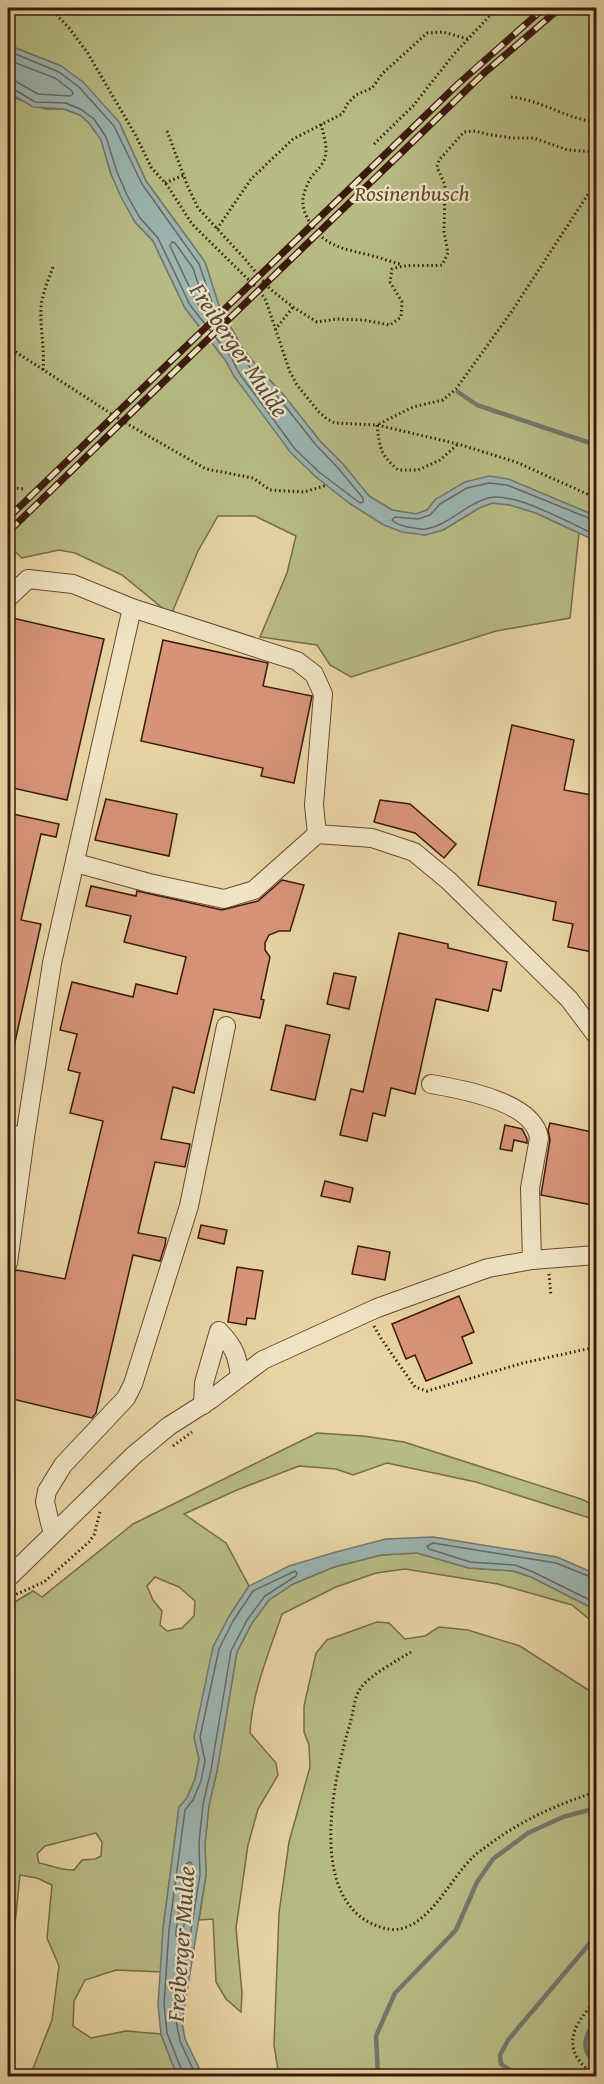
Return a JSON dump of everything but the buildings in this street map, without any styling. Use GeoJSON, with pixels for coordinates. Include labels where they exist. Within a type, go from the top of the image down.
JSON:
{"type":"FeatureCollection","features":[{"type":"Feature","properties":{"kind":"street"},"geometry":{"type":"LineString","coordinates":[[8,598],[28,579],[73,584],[132,608],[297,661],[314,674],[323,694],[314,805],[317,834]]}},
{"type":"Feature","properties":{"kind":"street"},"geometry":{"type":"LineString","coordinates":[[8,1263],[16,1136],[52,963],[132,608]]}},
{"type":"Feature","properties":{"kind":"street"},"geometry":{"type":"LineString","coordinates":[[76,863],[149,883],[224,899],[254,890],[317,834],[372,838],[414,852],[449,881],[569,999],[597,1035]]}},
{"type":"Feature","properties":{"kind":"street"},"geometry":{"type":"LineString","coordinates":[[56,1531],[51,1527],[45,1502],[47,1491],[63,1465],[126,1398],[133,1384],[189,1206],[226,1026]]}},
{"type":"Feature","properties":{"kind":"street"},"geometry":{"type":"LineString","coordinates":[[431,1084],[454,1088],[517,1108],[532,1120],[538,1130],[539,1138],[530,1188],[532,1260]]}},
{"type":"Feature","properties":{"kind":"street"},"geometry":{"type":"LineString","coordinates":[[8,1578],[134,1455],[169,1426],[230,1386],[263,1359],[377,1308],[488,1268],[532,1260],[597,1255]]}},
{"type":"Feature","properties":{"kind":"street"},"geometry":{"type":"LineString","coordinates":[[203,1405],[204,1383],[219,1331],[232,1344],[236,1352],[240,1376]]}},
{"type":"Feature","properties":{"kind":"path"},"geometry":{"type":"LineString","coordinates":[[50,8],[87,52],[136,136],[151,167],[165,183],[192,224],[260,291],[266,301],[290,372],[297,385],[319,412],[334,423],[377,425],[458,444],[516,462],[597,498]]}},
{"type":"Feature","properties":{"kind":"path"},"geometry":{"type":"LineString","coordinates":[[374,144],[413,106],[468,39],[497,8]]}},
{"type":"Feature","properties":{"kind":"path"},"geometry":{"type":"LineString","coordinates":[[217,229],[251,179],[293,139],[342,114],[356,95],[372,88],[382,74],[426,33],[443,32],[468,39]]}},
{"type":"Feature","properties":{"kind":"path"},"geometry":{"type":"LineString","coordinates":[[511,97],[526,99],[597,122]]}},
{"type":"Feature","properties":{"kind":"path"},"geometry":{"type":"LineString","coordinates":[[321,124],[327,150],[322,164],[310,178],[303,196],[302,211],[326,242],[344,250],[402,265],[426,267],[442,265],[448,254],[444,232],[445,185],[437,167],[439,160],[464,132],[475,130],[504,137],[534,138],[568,150],[597,152]]}},
{"type":"Feature","properties":{"kind":"path"},"geometry":{"type":"LineString","coordinates":[[167,131],[198,208],[270,289],[317,322],[337,319],[363,320],[390,325],[401,318],[402,302],[390,282],[392,269],[402,265]]}},
{"type":"Feature","properties":{"kind":"path"},"geometry":{"type":"LineString","coordinates":[[165,183],[184,175]]}},
{"type":"Feature","properties":{"kind":"path"},"geometry":{"type":"LineString","coordinates":[[377,425],[413,407],[443,400],[456,389],[524,294],[597,182]]}},
{"type":"Feature","properties":{"kind":"path"},"geometry":{"type":"LineString","coordinates":[[43,370],[45,356],[41,309],[53,267]]}},
{"type":"Feature","properties":{"kind":"path"},"geometry":{"type":"LineString","coordinates":[[275,330],[293,307]]}},
{"type":"Feature","properties":{"kind":"path"},"geometry":{"type":"LineString","coordinates":[[8,347],[124,422],[206,469],[253,478],[270,490],[304,492],[327,485]]}},
{"type":"Feature","properties":{"kind":"path"},"geometry":{"type":"LineString","coordinates":[[377,425],[383,456],[398,470],[418,470],[440,460],[458,444]]}},
{"type":"Feature","properties":{"kind":"path"},"geometry":{"type":"LineString","coordinates":[[8,487],[23,489]]}},
{"type":"Feature","properties":{"kind":"path"},"geometry":{"type":"LineString","coordinates":[[548,1272],[551,1296]]}},
{"type":"Feature","properties":{"kind":"path"},"geometry":{"type":"LineString","coordinates":[[372,1322],[415,1387],[427,1391],[523,1364],[597,1347]]}},
{"type":"Feature","properties":{"kind":"path"},"geometry":{"type":"LineString","coordinates":[[164,1452],[200,1427]]}},
{"type":"Feature","properties":{"kind":"path"},"geometry":{"type":"LineString","coordinates":[[8,1599],[44,1581],[89,1542],[94,1535],[104,1503]]}},
{"type":"Feature","properties":{"kind":"path"},"geometry":{"type":"LineString","coordinates":[[411,1652],[385,1667],[360,1689],[345,1738],[332,1807],[329,1842],[337,1882],[355,1914],[375,1927],[398,1930],[419,1921],[473,1856],[512,1828],[552,1807],[597,1792]]}},
{"type":"Feature","properties":{"kind":"path"},"geometry":{"type":"LineString","coordinates":[[597,2001],[585,2013],[572,2037],[575,2055],[597,2076]]}},
{"type":"Feature","properties":{"kind":"green space","name":"Rosinenbusch"},"geometry":{"type":"Polygon","coordinates":[[[8,8],[596,8],[596,516],[508,479],[436,499],[427,510],[416,514],[392,510],[369,496],[243,349],[219,306],[205,262],[146,181],[119,122],[61,66],[8,45],[8,8]]]}},
{"type":"Feature","properties":{"kind":"green space"},"geometry":{"type":"Polygon","coordinates":[[[8,92],[15,98],[46,109],[64,109],[80,115],[89,123],[101,139],[111,174],[135,222],[153,241],[185,308],[226,361],[234,376],[315,476],[349,503],[384,525],[425,535],[443,530],[479,508],[492,503],[510,505],[536,513],[579,533],[570,618],[496,631],[351,677],[330,665],[317,645],[260,637],[287,573],[296,536],[255,516],[218,516],[198,551],[171,615],[122,575],[75,553],[59,550],[22,558],[8,546],[8,92]]]}},
{"type":"Feature","properties":{"kind":"green space"},"geometry":{"type":"Polygon","coordinates":[[[317,1433],[404,1442],[581,1499],[596,1506],[596,1520],[476,1482],[387,1463],[353,1475],[336,1469],[299,1466],[184,1514],[226,1543],[249,1586],[228,1618],[194,1737],[199,1759],[195,1779],[187,1798],[179,1807],[163,1929],[161,1972],[116,1970],[85,1980],[74,2001],[73,2026],[91,2038],[126,2031],[161,2034],[179,2076],[30,2076],[52,2020],[59,1966],[47,1938],[52,1885],[37,1878],[20,1875],[8,1993],[8,1606],[33,1591],[42,1597],[133,1524],[317,1433]],[[155,1577],[147,1586],[153,1600],[162,1611],[160,1625],[167,1631],[182,1628],[194,1616],[195,1601],[179,1587],[155,1577]],[[96,1833],[45,1846],[37,1854],[39,1863],[74,1870],[82,1860],[101,1856],[102,1842],[96,1833]]]}},
{"type":"Feature","properties":{"kind":"green space"},"geometry":{"type":"Polygon","coordinates":[[[417,1553],[469,1568],[513,1571],[531,1577],[596,1610],[596,1625],[572,1605],[498,1584],[405,1569],[376,1573],[336,1587],[282,1614],[262,1673],[251,1718],[250,1733],[276,1763],[278,1775],[258,1809],[248,1845],[236,1928],[242,1993],[241,2012],[226,1999],[216,1982],[213,1919],[199,1920],[206,1875],[205,1844],[209,1805],[237,1652],[252,1623],[269,1600],[293,1584],[334,1567],[381,1555],[417,1553]]]}},
{"type":"Feature","properties":{"kind":"green space"},"geometry":{"type":"Polygon","coordinates":[[[377,1622],[389,1623],[405,1639],[425,1636],[439,1627],[468,1630],[520,1646],[596,1695],[596,2076],[279,2076],[274,2045],[279,1913],[289,1842],[310,1767],[309,1745],[304,1732],[304,1706],[316,1653],[327,1640],[377,1622]]]}},
{"type":"Feature","properties":{"kind":"water","name":"Freiberger Mulde"},"geometry":{"type":"Polygon","coordinates":[[[8,45],[61,66],[83,82],[119,122],[146,181],[205,262],[219,306],[243,349],[369,496],[392,510],[416,514],[427,510],[436,499],[465,482],[489,476],[508,479],[596,516],[596,541],[536,513],[510,505],[492,503],[479,508],[443,530],[425,535],[402,532],[384,525],[349,503],[315,476],[291,453],[234,376],[226,361],[185,308],[153,241],[135,222],[121,197],[111,174],[101,140],[89,123],[80,115],[64,109],[33,107],[8,92],[8,45]]]}},
{"type":"Feature","properties":{"kind":"water","name":"Freiberger Mulde"},"geometry":{"type":"Polygon","coordinates":[[[433,1537],[557,1557],[596,1574],[596,1610],[531,1577],[514,1571],[469,1568],[417,1553],[381,1555],[334,1567],[293,1584],[269,1600],[252,1623],[237,1652],[209,1805],[205,1844],[206,1875],[182,2022],[185,2039],[203,2076],[179,2076],[161,2034],[158,2005],[163,1929],[179,1807],[187,1798],[195,1779],[199,1759],[194,1737],[213,1647],[228,1618],[249,1586],[289,1566],[386,1539],[433,1537]]]}},
{"type":"Feature","properties":{"kind":"pier"},"geometry":{"type":"Polygon","coordinates":[[[222,305],[233,324],[210,345],[197,329],[222,305]]]}},
{"type":"Feature","properties":{"kind":"waterway"},"geometry":{"type":"LineString","coordinates":[[458,392],[477,405],[596,445]]}},
{"type":"Feature","properties":{"kind":"waterway"},"geometry":{"type":"LineString","coordinates":[[378,2076],[376,2036],[395,1993],[456,1930],[477,1882],[493,1859],[528,1833],[563,1817],[596,1808]]}},
{"type":"Feature","properties":{"kind":"waterway"},"geometry":{"type":"LineString","coordinates":[[519,2076],[501,2064],[500,2055],[508,2040],[596,1936]]}},
{"type":"Feature","properties":{"kind":"waterway"},"geometry":{"type":"LineString","coordinates":[[596,2021],[589,2031],[586,2042],[587,2053],[596,2062]]}},
{"type":"Feature","properties":{"kind":"railway"},"geometry":{"type":"LineString","coordinates":[[8,518],[458,84],[544,8]]}},
{"type":"Feature","properties":{"kind":"railway"},"geometry":{"type":"LineString","coordinates":[[8,532],[483,74],[560,8]]}}]}
